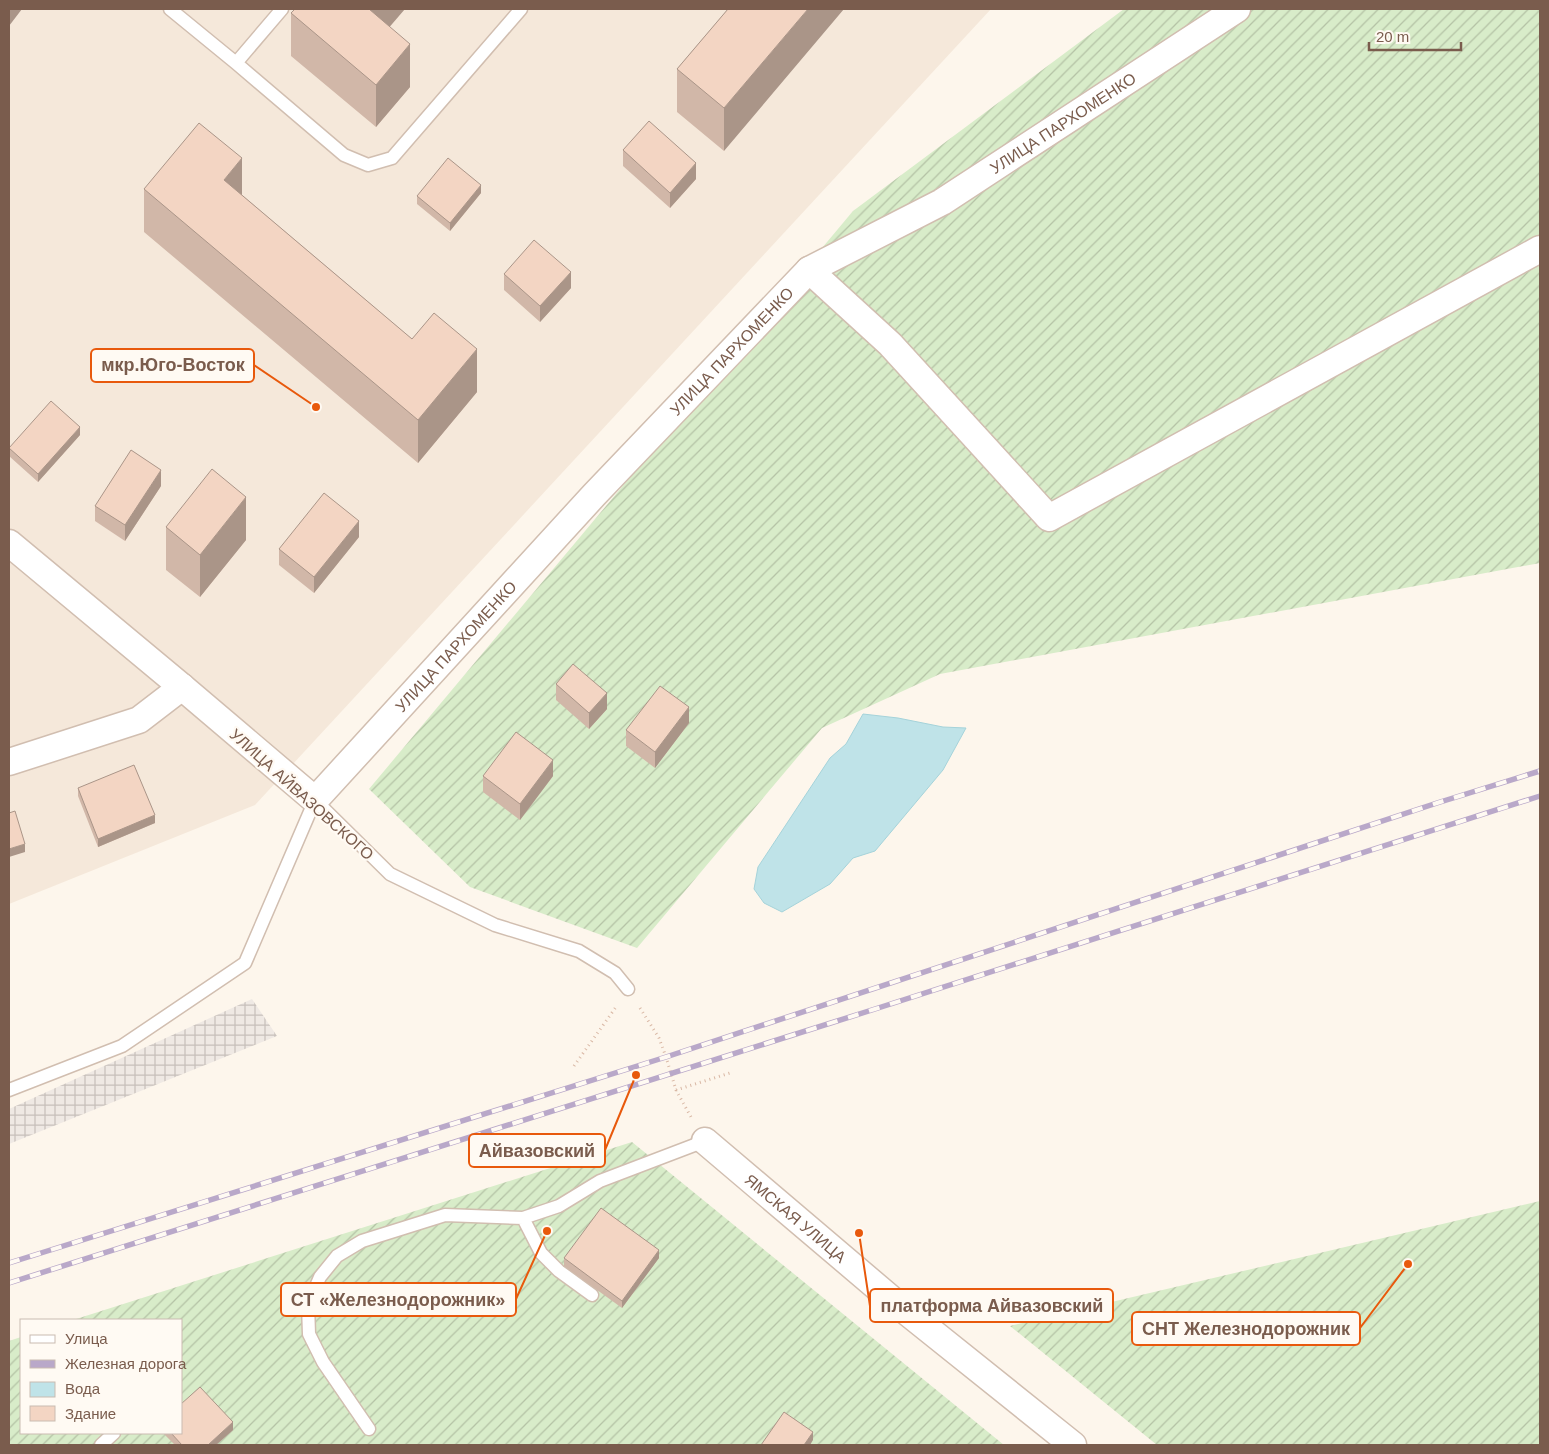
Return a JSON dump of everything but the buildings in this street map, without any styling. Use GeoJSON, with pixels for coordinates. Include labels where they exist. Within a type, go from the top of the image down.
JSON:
{"type":"FeatureCollection","features":[{"type":"Feature","properties":{"kind":"street","name":"УЛИЦА ПАРХОМЕНКО"},"geometry":{"type":"LineString","coordinates":[[315,800],[594,495],[809,270],[942,202],[1237,9]]}},
{"type":"Feature","properties":{"kind":"street"},"geometry":{"type":"LineString","coordinates":[[809,270],[890,344],[1049,518],[1540,249]]}},
{"type":"Feature","properties":{"kind":"street","name":"УЛИЦА АЙВАЗОВСКОГО"},"geometry":{"type":"LineString","coordinates":[[9,543],[315,800]]}},
{"type":"Feature","properties":{"kind":"street"},"geometry":{"type":"LineString","coordinates":[[9,762],[140,720],[182,687]]}},
{"type":"Feature","properties":{"kind":"street","name":"ЯМСКАЯ УЛИЦА"},"geometry":{"type":"LineString","coordinates":[[705,1141],[897,1304],[1073,1445]]}},
{"type":"Feature","properties":{"kind":"lane"},"geometry":{"type":"LineString","coordinates":[[170,9],[344,155],[368,165],[392,158],[521,9]]}},
{"type":"Feature","properties":{"kind":"lane"},"geometry":{"type":"LineString","coordinates":[[236,63],[282,9]]}},
{"type":"Feature","properties":{"kind":"lane"},"geometry":{"type":"LineString","coordinates":[[9,1090],[122,1046],[245,964],[315,800]]}},
{"type":"Feature","properties":{"kind":"lane","name":"УЛИЦА АЙВАЗОВСКОГО"},"geometry":{"type":"LineString","coordinates":[[315,800],[390,874],[495,925],[579,951],[615,973],[628,989]]}},
{"type":"Feature","properties":{"kind":"lane"},"geometry":{"type":"LineString","coordinates":[[369,1430],[322,1362],[309,1334],[308,1304],[320,1278],[336,1256],[362,1242],[445,1214],[523,1218],[560,1206],[600,1181],[705,1141]]}},
{"type":"Feature","properties":{"kind":"lane"},"geometry":{"type":"LineString","coordinates":[[523,1218],[541,1253],[559,1271],[592,1295]]}},
{"type":"Feature","properties":{"kind":"lane"},"geometry":{"type":"LineString","coordinates":[[101,1445],[113,1434]]}},
{"type":"Feature","properties":{"kind":"path"},"geometry":{"type":"LineString","coordinates":[[574,1066],[628,989],[659,1038],[676,1090],[730,1073]]}},
{"type":"Feature","properties":{"kind":"shaded area"},"geometry":{"type":"Polygon","coordinates":[[[9,9],[991,9],[255,805],[9,904],[9,9]]]}},
{"type":"Feature","properties":{"kind":"shaded area"},"geometry":{"type":"Polygon","coordinates":[[[252,999],[277,1036],[9,1144],[9,1109],[252,999]]]}},
{"type":"Feature","properties":{"kind":"green space"},"geometry":{"type":"Polygon","coordinates":[[[1124,9],[1540,9],[1540,563],[940,674],[822,728],[637,948],[470,887],[369,789],[853,211],[1124,9]]]}},
{"type":"Feature","properties":{"kind":"green space"},"geometry":{"type":"Polygon","coordinates":[[[632,1142],[1004,1445],[9,1445],[9,1341],[20,1337],[20,1434],[182,1434],[182,1319],[76,1319],[632,1142]]]}},
{"type":"Feature","properties":{"kind":"green space"},"geometry":{"type":"Polygon","coordinates":[[[1540,1201],[1540,1445],[1157,1445],[1010,1326],[1540,1201]]]}},
{"type":"Feature","properties":{"kind":"water"},"geometry":{"type":"Polygon","coordinates":[[[863,714],[898,718],[943,727],[966,728],[943,770],[875,851],[853,858],[830,884],[782,912],[764,903],[754,889],[758,867],[830,758],[846,744],[863,714]]]}},
{"type":"Feature","properties":{"kind":"railway"},"geometry":{"type":"LineString","coordinates":[[9,1263],[666,1057],[1437,803],[1540,771]]}},
{"type":"Feature","properties":{"kind":"railway"},"geometry":{"type":"LineString","coordinates":[[9,1283],[1540,796]]}},
{"type":"Feature","properties":{"kind":"place","name":"мкр.Юго-Восток"},"geometry":{"type":"Point","coordinates":[316,407]}},
{"type":"Feature","properties":{"kind":"place","name":"Айвазовский"},"geometry":{"type":"Point","coordinates":[636,1075]}},
{"type":"Feature","properties":{"kind":"place","name":"СТ «Железнодорожник»"},"geometry":{"type":"Point","coordinates":[547,1231]}},
{"type":"Feature","properties":{"kind":"place","name":"платформа Айвазовский"},"geometry":{"type":"Point","coordinates":[859,1233]}},
{"type":"Feature","properties":{"kind":"place","name":"СНТ Железнодорожник"},"geometry":{"type":"Point","coordinates":[1408,1264]}}]}
